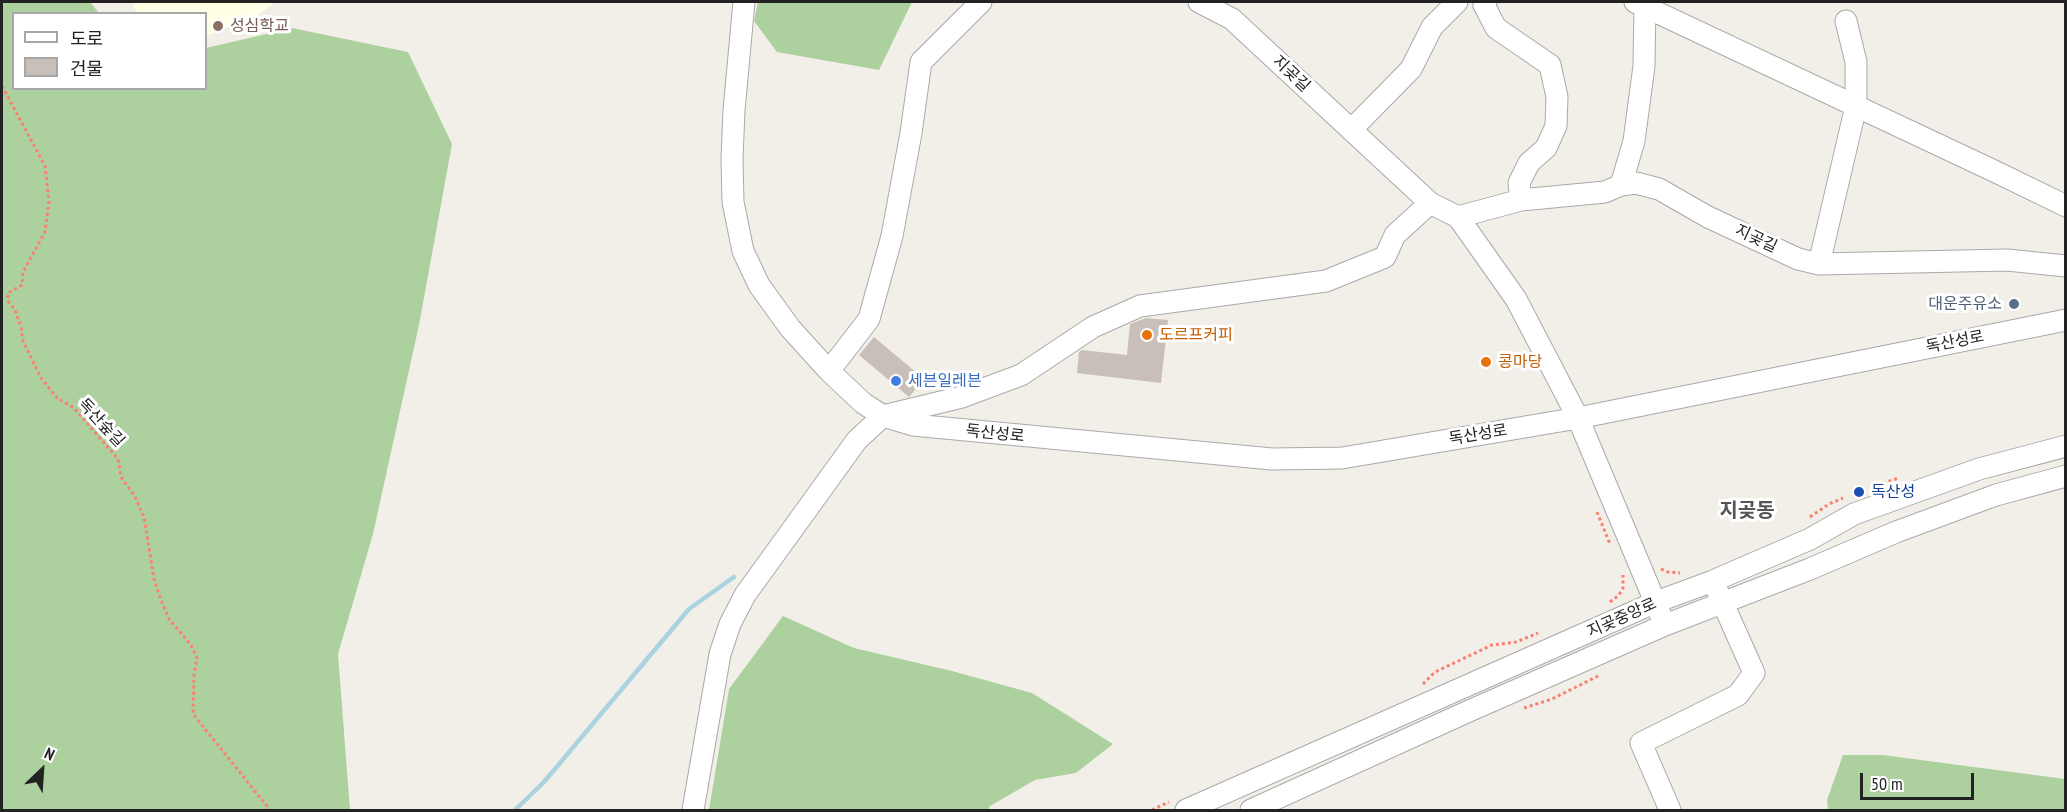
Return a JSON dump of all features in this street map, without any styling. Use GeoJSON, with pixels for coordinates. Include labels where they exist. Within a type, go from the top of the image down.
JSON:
{"type":"FeatureCollection","features":[{"type":"Feature","properties":{"kind":"street","name":"독산성로"},"geometry":{"type":"LineString","coordinates":[[744,2],[732,159],[733,202],[743,251],[759,285],[790,328],[829,371],[863,404],[884,416],[913,425],[1272,459],[1342,458],[1578,418],[2066,320]]}},
{"type":"Feature","properties":{"kind":"street"},"geometry":{"type":"LineString","coordinates":[[829,371],[869,319],[892,236],[911,134],[921,62],[981,2]]}},
{"type":"Feature","properties":{"kind":"street","name":"지곶길"},"geometry":{"type":"LineString","coordinates":[[1203,2],[1232,19],[1430,203],[1458,217],[1516,299],[1578,418],[1665,624]]}},
{"type":"Feature","properties":{"kind":"street"},"geometry":{"type":"LineString","coordinates":[[1351,130],[1411,69],[1432,27],[1457,2]]}},
{"type":"Feature","properties":{"kind":"street"},"geometry":{"type":"LineString","coordinates":[[1486,2],[1484,4],[1496,28],[1550,65],[1557,98],[1556,126],[1546,148],[1529,163],[1519,183],[1521,200]]}},
{"type":"Feature","properties":{"kind":"street"},"geometry":{"type":"LineString","coordinates":[[1621,184],[1634,141],[1644,66],[1642,3],[2066,206]]}},
{"type":"Feature","properties":{"kind":"street"},"geometry":{"type":"LineString","coordinates":[[1819,264],[1856,106],[1856,62],[1846,21]]}},
{"type":"Feature","properties":{"kind":"street","name":"지곶길"},"geometry":{"type":"LineString","coordinates":[[1458,217],[1521,200],[1605,192],[1621,184],[1636,183],[1659,189],[1708,217],[1798,259],[1819,264],[2007,260],[2066,266]]}},
{"type":"Feature","properties":{"kind":"street","name":"독산성로"},"geometry":{"type":"LineString","coordinates":[[884,416],[962,397],[1021,375],[1093,327],[1140,306],[1326,281],[1384,257],[1395,235],[1430,203]]}},
{"type":"Feature","properties":{"kind":"street"},"geometry":{"type":"LineString","coordinates":[[693,810],[720,654],[730,624],[745,595],[857,440],[884,416]]}},
{"type":"Feature","properties":{"kind":"street","name":"지곶중앙로"},"geometry":{"type":"LineString","coordinates":[[1186,810],[1656,602],[1713,581],[1810,538],[1854,514],[1979,469],[2066,446]]}},
{"type":"Feature","properties":{"kind":"street","name":"지곶중앙로"},"geometry":{"type":"LineString","coordinates":[[1251,810],[1665,624],[1723,603],[1896,532],[1996,495],[2066,476]]}},
{"type":"Feature","properties":{"kind":"street"},"geometry":{"type":"LineString","coordinates":[[1670,810],[1641,743],[1738,695],[1754,673],[1713,581]]}},
{"type":"Feature","properties":{"kind":"path","name":"독산숲길"},"geometry":{"type":"LineString","coordinates":[[2,86],[45,166],[49,202],[45,232],[23,272],[22,285],[8,293],[8,301],[15,310],[23,341],[41,378],[57,398],[74,408],[118,459],[121,477],[128,490],[134,495],[144,517],[154,579],[161,600],[169,619],[186,638],[197,658],[194,676],[194,714],[270,810]]}},
{"type":"Feature","properties":{"kind":"path"},"geometry":{"type":"LineString","coordinates":[[1870,488],[1902,477]]}},
{"type":"Feature","properties":{"kind":"path"},"geometry":{"type":"LineString","coordinates":[[1804,521],[1829,504],[1849,496]]}},
{"type":"Feature","properties":{"kind":"path"},"geometry":{"type":"LineString","coordinates":[[1656,565],[1668,572],[1684,573]]}},
{"type":"Feature","properties":{"kind":"shaded area","name":"성심학교"},"geometry":{"type":"Polygon","coordinates":[[[134,2],[276,2],[256,16],[207,36],[207,12],[137,12],[134,8],[134,2]]]}},
{"type":"Feature","properties":{"kind":"green space"},"geometry":{"type":"Polygon","coordinates":[[[2,2],[90,2],[98,12],[12,12],[12,90],[207,90],[207,48],[292,28],[408,52],[452,144],[419,325],[373,534],[338,654],[350,810],[2,810],[2,2]]]}},
{"type":"Feature","properties":{"kind":"green space"},"geometry":{"type":"Polygon","coordinates":[[[758,2],[912,2],[879,70],[777,52],[754,21],[758,2]]]}},
{"type":"Feature","properties":{"kind":"green space"},"geometry":{"type":"Polygon","coordinates":[[[783,616],[854,648],[1032,693],[1113,744],[1076,773],[1035,780],[990,806],[988,810],[709,810],[729,689],[783,616]]]}},
{"type":"Feature","properties":{"kind":"green space"},"geometry":{"type":"Polygon","coordinates":[[[1843,755],[1883,755],[2065,779],[2065,810],[1828,810],[1827,800],[1843,755]]]}},
{"type":"Feature","properties":{"kind":"building","name":"도르프커피"},"geometry":{"type":"Polygon","coordinates":[[[1146,318],[1168,320],[1161,383],[1077,373],[1079,352],[1082,350],[1127,355],[1130,324],[1146,318]]]}},
{"type":"Feature","properties":{"kind":"building"},"geometry":{"type":"Polygon","coordinates":[[[874,337],[924,379],[909,397],[859,355],[874,337]]]}},
{"type":"Feature","properties":{"kind":"waterway"},"geometry":{"type":"LineString","coordinates":[[515,810],[544,782],[689,609],[734,577]]}},
{"type":"Feature","properties":{"kind":"place","name":"성심학교"},"geometry":{"type":"Point","coordinates":[218,26]}},
{"type":"Feature","properties":{"kind":"place","name":"대운주유소"},"geometry":{"type":"Point","coordinates":[2014,304]}},
{"type":"Feature","properties":{"kind":"place","name":"도르프커피"},"geometry":{"type":"Point","coordinates":[1147,335]}},
{"type":"Feature","properties":{"kind":"place","name":"콩마당"},"geometry":{"type":"Point","coordinates":[1486,362]}},
{"type":"Feature","properties":{"kind":"place","name":"세븐일레븐"},"geometry":{"type":"Point","coordinates":[896,381]}},
{"type":"Feature","properties":{"kind":"place","name":"독산성"},"geometry":{"type":"Point","coordinates":[1859,492]}},
{"type":"Feature","properties":{"kind":"district","name":"지곶동"},"geometry":{"type":"Point","coordinates":[1747,511]}}]}
